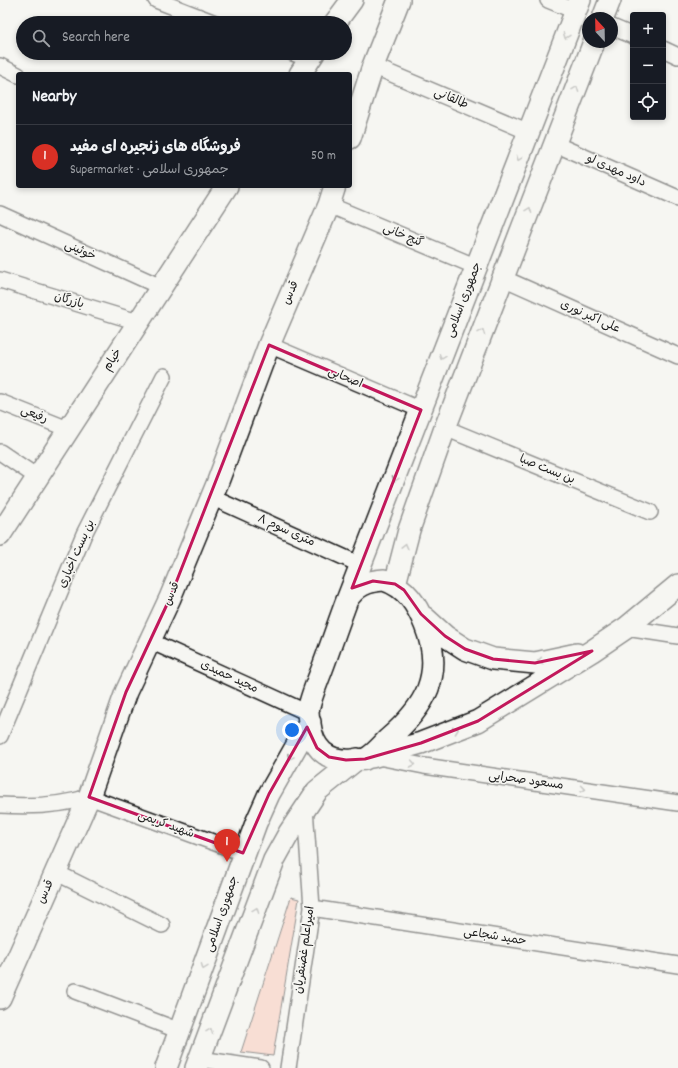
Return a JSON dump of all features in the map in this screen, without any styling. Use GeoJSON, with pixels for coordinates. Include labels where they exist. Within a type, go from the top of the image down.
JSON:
{"type":"FeatureCollection","features":[{"type":"Feature","properties":{"kind":"main road"},"geometry":{"type":"LineString","coordinates":[[340,16],[352,0]]}},
{"type":"Feature","properties":{"kind":"main road"},"geometry":{"type":"LineString","coordinates":[[352,132],[373,66],[400,0]]}},
{"type":"Feature","properties":{"kind":"main road"},"geometry":{"type":"LineString","coordinates":[[605,12],[610,0]]}},
{"type":"Feature","properties":{"kind":"main road","name":"جمهوری اسلامی"},"geometry":{"type":"LineString","coordinates":[[166,1068],[212,946],[243,853],[269,794],[309,718],[314,692],[347,600],[577,5]]}},
{"type":"Feature","properties":{"kind":"main road"},"geometry":{"type":"LineString","coordinates":[[395,584],[409,530],[445,428],[592,48]]}},
{"type":"Feature","properties":{"kind":"main road","name":"خیام"},"geometry":{"type":"LineString","coordinates":[[1,533],[225,188]]}},
{"type":"Feature","properties":{"kind":"main road","name":"قدس"},"geometry":{"type":"LineString","coordinates":[[0,998],[89,797],[126,692],[170,598],[211,497],[269,345],[332,195]]}},
{"type":"Feature","properties":{"kind":"main road"},"geometry":{"type":"LineString","coordinates":[[347,600],[353,591],[362,584],[373,580],[384,580],[395,584],[404,590],[421,614],[445,636],[466,649],[493,659],[534,662],[592,651]]}},
{"type":"Feature","properties":{"kind":"main road"},"geometry":{"type":"LineString","coordinates":[[309,718],[311,736],[317,748],[328,756],[346,760],[366,758],[422,743],[478,721],[592,651],[626,628],[678,585]]}},
{"type":"Feature","properties":{"kind":"main road"},"geometry":{"type":"LineString","coordinates":[[198,1063],[274,860],[289,833],[318,791],[366,758],[390,738],[418,709],[426,693],[435,664],[432,641],[421,614]]}},
{"type":"Feature","properties":{"kind":"street"},"geometry":{"type":"LineString","coordinates":[[156,0],[197,16]]}},
{"type":"Feature","properties":{"kind":"street"},"geometry":{"type":"LineString","coordinates":[[548,0],[577,5]]}},
{"type":"Feature","properties":{"kind":"street"},"geometry":{"type":"LineString","coordinates":[[618,30],[630,35]]}},
{"type":"Feature","properties":{"kind":"street"},"geometry":{"type":"LineString","coordinates":[[666,50],[678,56]]}},
{"type":"Feature","properties":{"kind":"street"},"geometry":{"type":"LineString","coordinates":[[0,66],[16,74]]}},
{"type":"Feature","properties":{"kind":"street","name":"طالقانی"},"geometry":{"type":"LineString","coordinates":[[373,66],[529,132]]}},
{"type":"Feature","properties":{"kind":"street","name":"داود مهدی لو"},"geometry":{"type":"LineString","coordinates":[[555,144],[678,198]]}},
{"type":"Feature","properties":{"kind":"street","name":"گنج خانی"},"geometry":{"type":"LineString","coordinates":[[332,195],[476,267]]}},
{"type":"Feature","properties":{"kind":"street","name":"خوئینی"},"geometry":{"type":"LineString","coordinates":[[0,214],[161,287]]}},
{"type":"Feature","properties":{"kind":"street","name":"علی اکبر نوری"},"geometry":{"type":"LineString","coordinates":[[503,278],[678,356]]}},
{"type":"Feature","properties":{"kind":"street","name":"بازرگان"},"geometry":{"type":"LineString","coordinates":[[0,280],[138,322]]}},
{"type":"Feature","properties":{"kind":"street","name":"اصحابی"},"geometry":{"type":"LineString","coordinates":[[269,345],[421,410]]}},
{"type":"Feature","properties":{"kind":"street","name":"بن بست اخباری"},"geometry":{"type":"LineString","coordinates":[[0,736],[84,534],[164,376]]}},
{"type":"Feature","properties":{"kind":"street","name":"رفیعی"},"geometry":{"type":"LineString","coordinates":[[0,402],[68,429]]}},
{"type":"Feature","properties":{"kind":"street","name":"بن بست صبا"},"geometry":{"type":"LineString","coordinates":[[445,428],[650,512]]}},
{"type":"Feature","properties":{"kind":"street"},"geometry":{"type":"LineString","coordinates":[[0,452],[37,477]]}},
{"type":"Feature","properties":{"kind":"street","name":"۸ متری سوم"},"geometry":{"type":"LineString","coordinates":[[211,497],[361,565]]}},
{"type":"Feature","properties":{"kind":"street"},"geometry":{"type":"LineString","coordinates":[[626,628],[678,636]]}},
{"type":"Feature","properties":{"kind":"street","name":"مجید حمیدی"},"geometry":{"type":"LineString","coordinates":[[150,640],[309,718]]}},
{"type":"Feature","properties":{"kind":"street","name":"مسعود صحرایی"},"geometry":{"type":"LineString","coordinates":[[366,758],[678,803]]}},
{"type":"Feature","properties":{"kind":"street"},"geometry":{"type":"LineString","coordinates":[[0,804],[25,806],[73,802],[89,797]]}},
{"type":"Feature","properties":{"kind":"street","name":"شهید کریمی"},"geometry":{"type":"LineString","coordinates":[[89,797],[243,853]]}},
{"type":"Feature","properties":{"kind":"street","name":"امیراعلم غضنفریان"},"geometry":{"type":"LineString","coordinates":[[288,1068],[312,908],[305,808]]}},
{"type":"Feature","properties":{"kind":"street"},"geometry":{"type":"LineString","coordinates":[[55,872],[162,925]]}},
{"type":"Feature","properties":{"kind":"street","name":"حمید شجاعی"},"geometry":{"type":"LineString","coordinates":[[312,908],[678,965]]}},
{"type":"Feature","properties":{"kind":"street"},"geometry":{"type":"LineString","coordinates":[[75,991],[180,1031]]}},
{"type":"Feature","properties":{"kind":"street"},"geometry":{"type":"LineString","coordinates":[[198,1063],[261,1068]]}},
{"type":"Feature","properties":{"kind":"highlighted area"},"geometry":{"type":"Polygon","coordinates":[[[269,345],[421,410],[352,588],[373,581],[395,584],[404,590],[421,614],[445,636],[465,649],[493,659],[535,663],[592,651],[478,721],[421,743],[365,759],[346,760],[329,757],[317,748],[307,727],[269,794],[243,853],[89,797],[126,692],[170,598],[269,345]]]}},
{"type":"Feature","properties":{"kind":"building"},"geometry":{"type":"Polygon","coordinates":[[[291,897],[299,899],[273,1056],[241,1052],[291,897]]]}},
{"type":"Feature","properties":{"kind":"place","name":"فروشگاه های زنجیره ای مفید"},"geometry":{"type":"Point","coordinates":[227,862]}}]}
